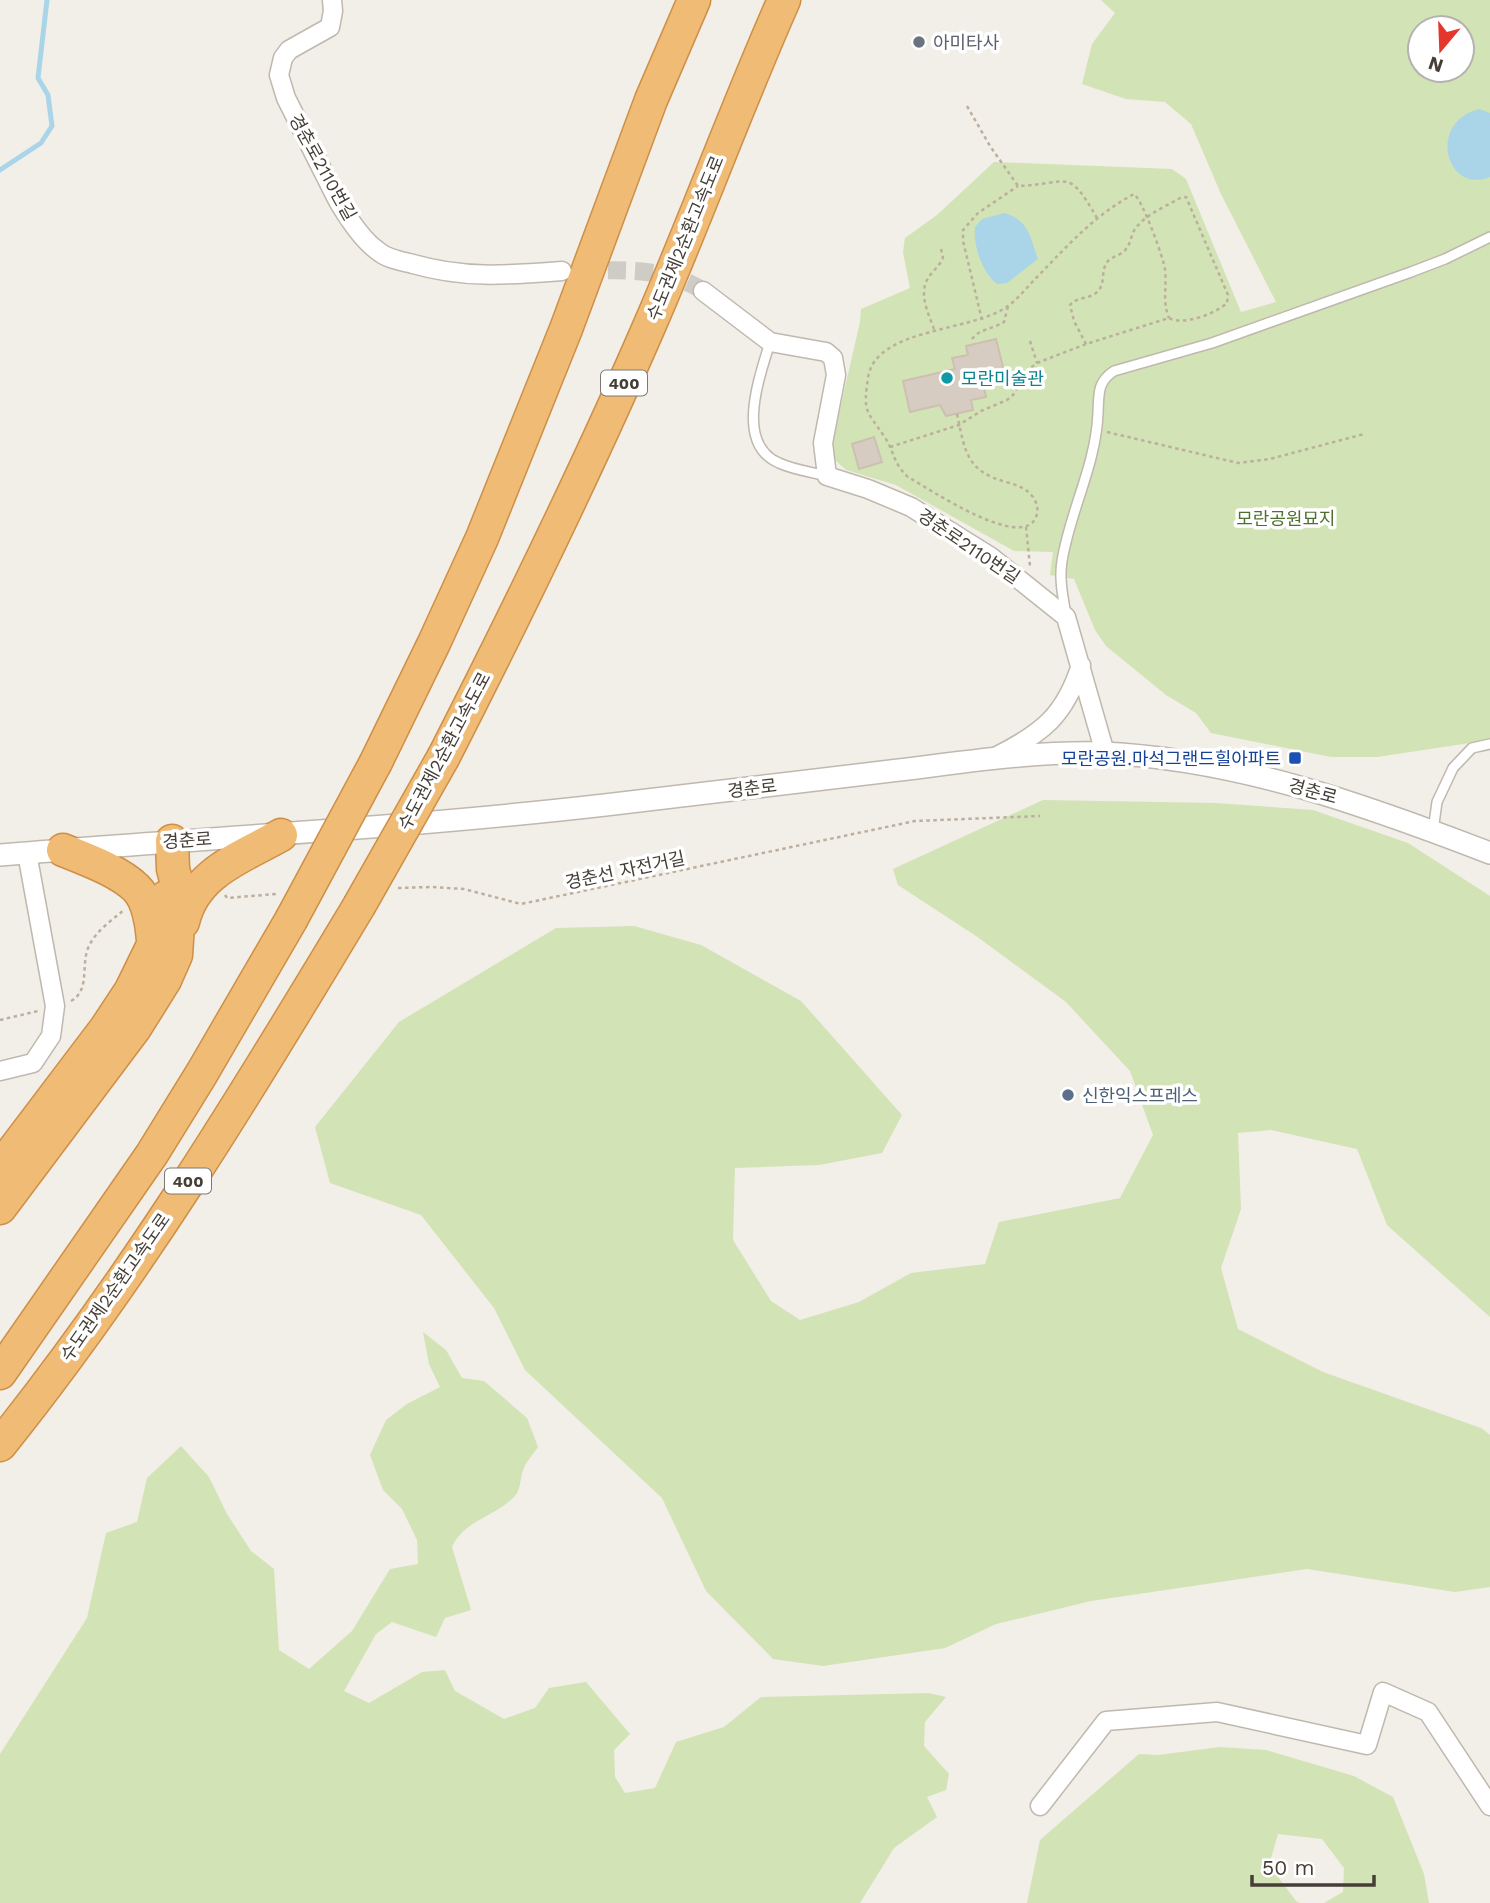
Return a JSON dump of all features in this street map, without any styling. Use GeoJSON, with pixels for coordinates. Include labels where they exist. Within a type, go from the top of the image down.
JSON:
{"type":"FeatureCollection","features":[{"type":"Feature","properties":{"kind":"highway","name":"400"},"geometry":{"type":"LineString","coordinates":[[0,1373],[152,1154],[202,1073],[287,907],[376,762],[482,538],[566,329],[651,100],[694,0]]}},
{"type":"Feature","properties":{"kind":"highway","name":"수도권제2순환고속도로"},"geometry":{"type":"LineString","coordinates":[[2,1442],[132,1266],[226,1123],[359,906],[444,756],[522,604],[594,450],[652,320],[740,101],[784,0]]}},
{"type":"Feature","properties":{"kind":"highway"},"geometry":{"type":"LineString","coordinates":[[0,1168],[106,1028],[131,990],[165,950],[199,886],[210,876],[281,835]]}},
{"type":"Feature","properties":{"kind":"highway"},"geometry":{"type":"LineString","coordinates":[[63,850],[98,865],[138,889],[165,950]]}},
{"type":"Feature","properties":{"kind":"highway"},"geometry":{"type":"LineString","coordinates":[[0,1208],[135,1028],[165,980],[165,950],[180,895],[173,855]]}},
{"type":"Feature","properties":{"kind":"highway"},"geometry":{"type":"LineString","coordinates":[[0,1354],[56,1294]]}},
{"type":"Feature","properties":{"kind":"street","name":"경춘로2110번길"},"geometry":{"type":"LineString","coordinates":[[332,0],[334,11],[330,27],[289,50],[283,58],[279,75],[286,98],[338,201],[375,250],[439,272],[461,275],[491,276],[562,271]]}},
{"type":"Feature","properties":{"kind":"street"},"geometry":{"type":"LineString","coordinates":[[703,291],[769,342],[825,352],[834,358],[836,375],[823,443],[827,476]]}},
{"type":"Feature","properties":{"kind":"street","name":"경춘로2110번길"},"geometry":{"type":"LineString","coordinates":[[827,476],[868,489],[911,508],[969,542],[1066,617]]}},
{"type":"Feature","properties":{"kind":"street"},"geometry":{"type":"LineString","coordinates":[[1066,617],[1105,754]]}},
{"type":"Feature","properties":{"kind":"street"},"geometry":{"type":"LineString","coordinates":[[992,759],[1019,745],[1052,722],[1071,694],[1081,665]]}},
{"type":"Feature","properties":{"kind":"street","name":"경춘로"},"geometry":{"type":"LineString","coordinates":[[0,855],[63,850],[173,855],[281,835],[601,806],[992,759],[1073,753],[1189,762],[1303,787],[1374,808],[1490,853]]}},
{"type":"Feature","properties":{"kind":"street"},"geometry":{"type":"LineString","coordinates":[[0,1072],[33,1063],[51,1036],[55,1006],[27,853]]}},
{"type":"Feature","properties":{"kind":"street"},"geometry":{"type":"LineString","coordinates":[[1040,1806],[1106,1721],[1217,1712],[1367,1745],[1383,1692],[1428,1712],[1490,1806]]}},
{"type":"Feature","properties":{"kind":"lane"},"geometry":{"type":"LineString","coordinates":[[1066,617],[1061,590],[1062,559],[1090,463],[1097,429],[1100,383],[1114,370],[1212,343],[1446,259],[1490,237]]}},
{"type":"Feature","properties":{"kind":"lane"},"geometry":{"type":"LineString","coordinates":[[769,342],[754,400],[753,415],[757,439],[769,457],[779,463],[827,476]]}},
{"type":"Feature","properties":{"kind":"lane"},"geometry":{"type":"LineString","coordinates":[[1433,831],[1437,802],[1453,768],[1472,748],[1490,744]]}},
{"type":"Feature","properties":{"kind":"path"},"geometry":{"type":"LineString","coordinates":[[967,106],[990,146],[1018,186]]}},
{"type":"Feature","properties":{"kind":"path"},"geometry":{"type":"LineString","coordinates":[[982,320],[963,242],[963,230],[978,213],[1018,186],[1043,185],[1063,179],[1081,189],[1097,218]]}},
{"type":"Feature","properties":{"kind":"path"},"geometry":{"type":"LineString","coordinates":[[957,414],[964,445],[974,467],[992,478],[1022,487],[1033,496],[1038,514],[1034,522],[1026,526],[1000,526],[984,520],[908,477],[893,459],[890,447],[867,412],[865,400],[869,370],[875,360],[889,349],[934,329],[982,320],[1009,306],[1097,218],[1134,194],[1139,197],[1147,217],[1165,271],[1164,297],[1169,318],[1176,322],[1184,321],[1221,309],[1227,303],[1228,295],[1186,197],[1147,217],[1133,231],[1126,250],[1108,261],[1102,286],[1097,293],[1092,297],[1074,300],[1070,305],[1074,321],[1086,344]]}},
{"type":"Feature","properties":{"kind":"path"},"geometry":{"type":"LineString","coordinates":[[934,329],[923,290],[927,278],[940,266],[943,258],[941,249]]}},
{"type":"Feature","properties":{"kind":"path"},"geometry":{"type":"LineString","coordinates":[[972,339],[976,333],[1004,322],[1009,306]]}},
{"type":"Feature","properties":{"kind":"path"},"geometry":{"type":"LineString","coordinates":[[890,447],[960,425],[981,411],[1007,400],[1029,369],[1037,363],[1086,344],[1169,318]]}},
{"type":"Feature","properties":{"kind":"path"},"geometry":{"type":"LineString","coordinates":[[1030,341],[1037,363]]}},
{"type":"Feature","properties":{"kind":"path"},"geometry":{"type":"LineString","coordinates":[[1097,429],[1238,463],[1270,459],[1364,434]]}},
{"type":"Feature","properties":{"kind":"path"},"geometry":{"type":"LineString","coordinates":[[1026,526],[1032,590]]}},
{"type":"Feature","properties":{"kind":"path","name":"경춘선 자전거길"},"geometry":{"type":"LineString","coordinates":[[391,888],[464,889],[521,904],[915,821],[1040,816]]}},
{"type":"Feature","properties":{"kind":"path"},"geometry":{"type":"LineString","coordinates":[[218,887],[227,898],[287,907]]}},
{"type":"Feature","properties":{"kind":"path"},"geometry":{"type":"LineString","coordinates":[[0,1020],[75,999],[84,985],[84,957],[91,942],[131,904]]}},
{"type":"Feature","properties":{"kind":"green space","name":"모란공원묘지"},"geometry":{"type":"Polygon","coordinates":[[[1101,0],[1490,0],[1490,740],[1377,757],[1331,757],[1211,733],[1196,713],[1166,695],[1106,646],[1095,630],[1074,579],[1050,575],[1053,552],[1014,551],[896,485],[846,470],[836,461],[831,448],[861,309],[910,288],[903,252],[905,238],[937,215],[994,162],[1172,169],[1186,179],[1241,312],[1276,302],[1221,194],[1191,124],[1165,102],[1126,99],[1082,84],[1092,44],[1115,13],[1101,0]]]}},
{"type":"Feature","properties":{"kind":"green space"},"geometry":{"type":"Polygon","coordinates":[[[1043,800],[1216,803],[1313,810],[1408,843],[1490,896],[1490,1317],[1387,1225],[1357,1149],[1271,1130],[1238,1133],[1241,1209],[1221,1268],[1238,1329],[1323,1372],[1481,1428],[1490,1435],[1490,1587],[1455,1592],[1307,1569],[1091,1601],[996,1624],[945,1648],[823,1666],[773,1659],[706,1591],[662,1498],[525,1370],[494,1308],[421,1215],[330,1183],[315,1127],[399,1022],[556,928],[634,926],[701,945],[801,1001],[902,1115],[882,1153],[819,1165],[735,1168],[733,1240],[771,1301],[800,1320],[859,1302],[911,1273],[985,1264],[999,1222],[1120,1198],[1153,1135],[1130,1071],[1066,1002],[976,936],[898,885],[893,869],[1043,800]]]}},
{"type":"Feature","properties":{"kind":"green space"},"geometry":{"type":"Polygon","coordinates":[[[423,1332],[446,1350],[462,1378],[484,1381],[527,1418],[538,1447],[524,1467],[515,1496],[464,1531],[452,1547],[471,1610],[445,1618],[436,1637],[392,1622],[376,1634],[344,1691],[369,1703],[422,1672],[445,1670],[455,1691],[504,1719],[535,1708],[549,1688],[586,1682],[630,1734],[614,1750],[615,1777],[625,1793],[655,1788],[676,1742],[724,1727],[761,1697],[928,1693],[946,1697],[925,1722],[924,1746],[949,1774],[946,1790],[927,1797],[937,1817],[894,1848],[860,1903],[0,1903],[0,1754],[87,1618],[106,1533],[137,1522],[147,1478],[181,1446],[209,1477],[227,1514],[251,1551],[274,1569],[279,1650],[309,1669],[352,1631],[390,1569],[418,1564],[417,1540],[402,1509],[383,1490],[370,1455],[386,1420],[407,1404],[440,1387],[429,1364],[423,1332]]]}},
{"type":"Feature","properties":{"kind":"green space"},"geometry":{"type":"Polygon","coordinates":[[[1220,1747],[1266,1750],[1354,1776],[1393,1797],[1424,1874],[1429,1903],[1324,1903],[1343,1892],[1344,1868],[1322,1839],[1278,1834],[1269,1865],[1300,1903],[1027,1903],[1040,1840],[1139,1754],[1158,1755],[1220,1747]]]}},
{"type":"Feature","properties":{"kind":"water"},"geometry":{"type":"Polygon","coordinates":[[[1479,109],[1490,113],[1490,177],[1475,180],[1463,176],[1454,167],[1448,155],[1448,141],[1452,128],[1462,117],[1479,109]]]}},
{"type":"Feature","properties":{"kind":"water"},"geometry":{"type":"Polygon","coordinates":[[[1004,213],[1024,225],[1038,259],[1007,283],[997,284],[987,273],[980,258],[975,242],[975,227],[982,219],[1004,213]]]}},
{"type":"Feature","properties":{"kind":"building","name":"모란미술관"},"geometry":{"type":"Polygon","coordinates":[[[996,339],[1004,371],[982,376],[986,397],[971,400],[973,410],[946,416],[940,405],[910,412],[903,381],[955,369],[952,358],[968,355],[966,346],[996,339]]]}},
{"type":"Feature","properties":{"kind":"building"},"geometry":{"type":"Polygon","coordinates":[[[874,437],[882,462],[859,469],[852,444],[874,437]]]}},
{"type":"Feature","properties":{"kind":"waterway"},"geometry":{"type":"LineString","coordinates":[[0,170],[41,143],[52,126],[48,95],[38,78],[47,0]]}},
{"type":"Feature","properties":{"kind":"tunnel"},"geometry":{"type":"LineString","coordinates":[[581,271],[659,274],[689,283],[703,291]]}},
{"type":"Feature","properties":{"kind":"place","name":"아미타사"},"geometry":{"type":"Point","coordinates":[919,42]}},
{"type":"Feature","properties":{"kind":"place","name":"모란미술관"},"geometry":{"type":"Point","coordinates":[947,378]}},
{"type":"Feature","properties":{"kind":"place","name":"모란공원.마석그랜드힐아파트"},"geometry":{"type":"Point","coordinates":[1295,758]}},
{"type":"Feature","properties":{"kind":"place","name":"신한익스프레스"},"geometry":{"type":"Point","coordinates":[1068,1095]}}]}
